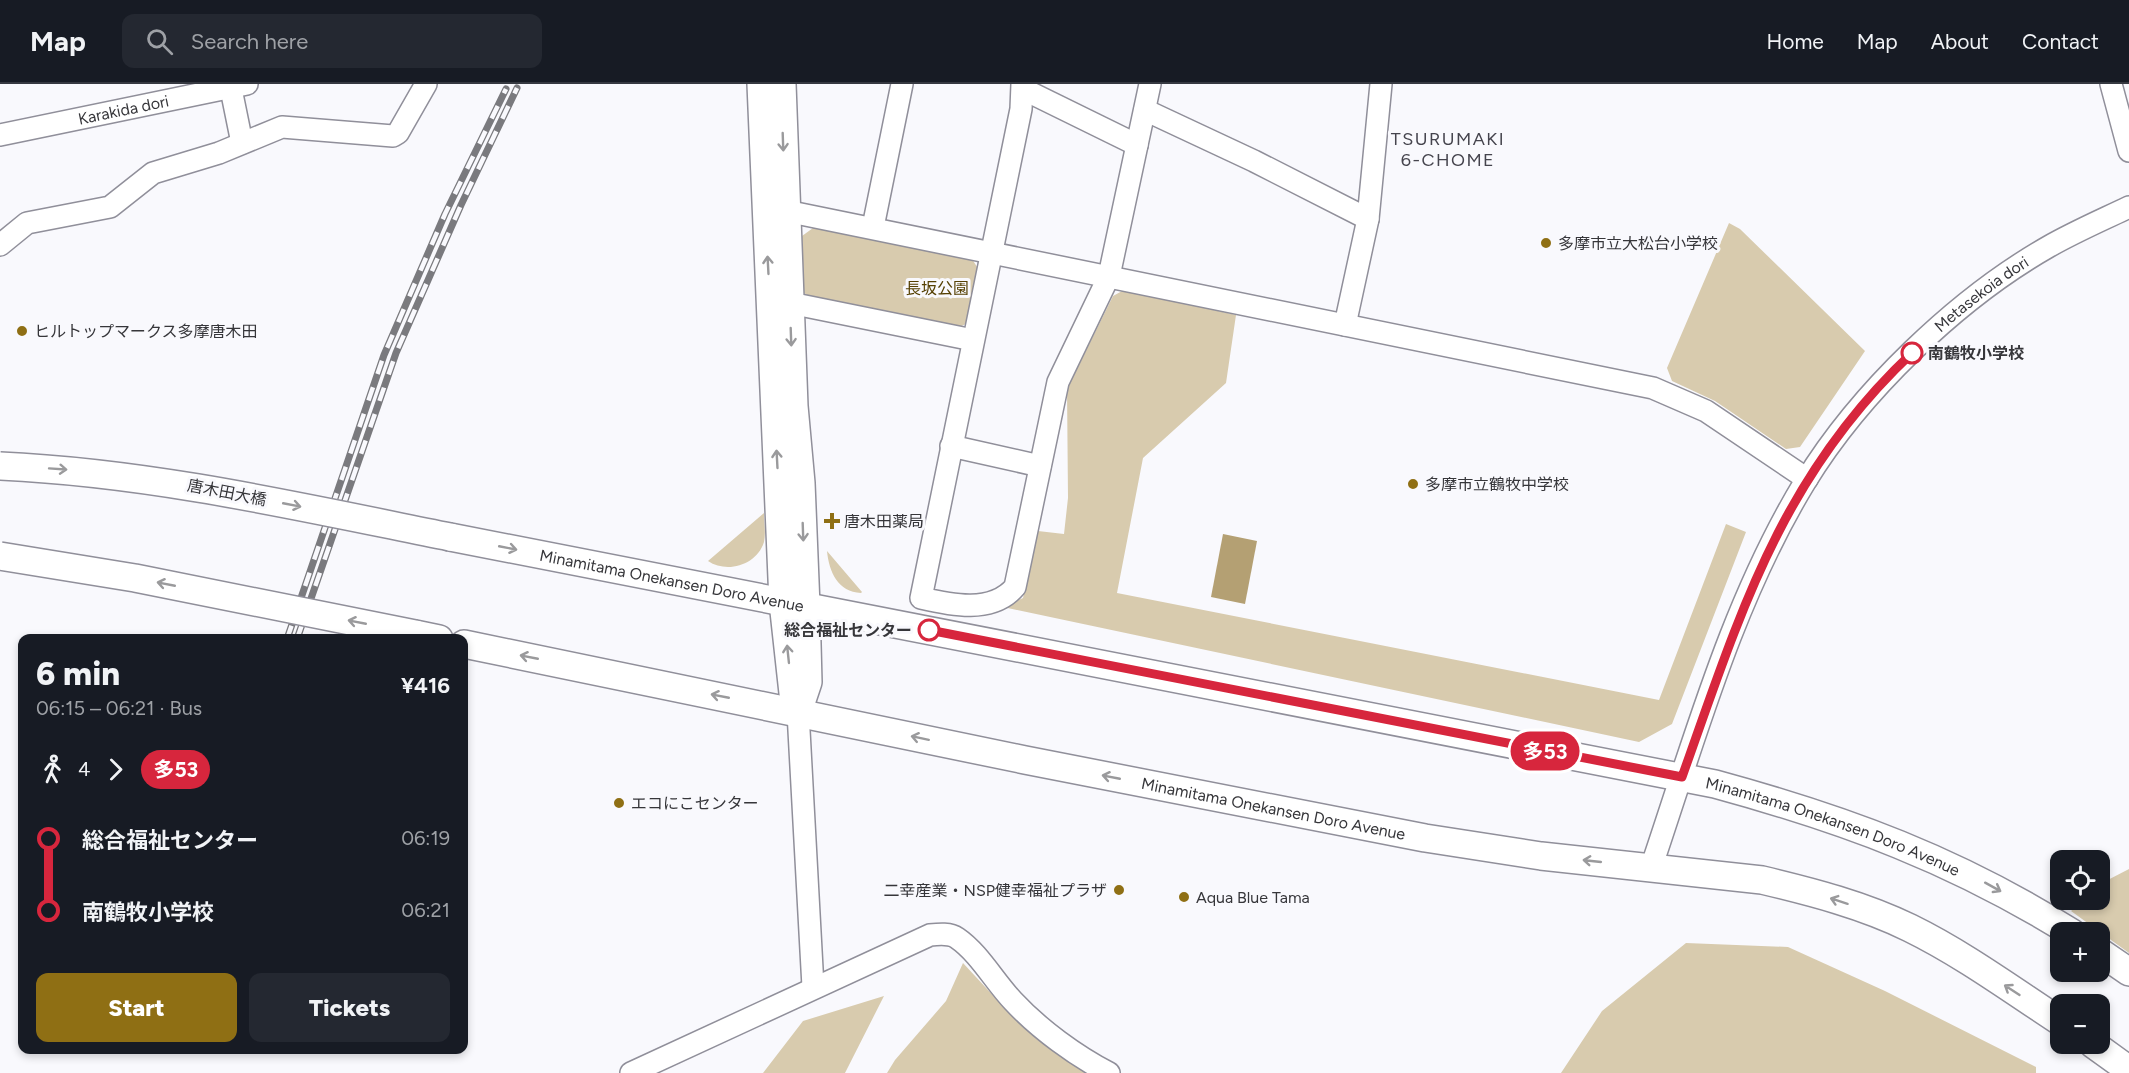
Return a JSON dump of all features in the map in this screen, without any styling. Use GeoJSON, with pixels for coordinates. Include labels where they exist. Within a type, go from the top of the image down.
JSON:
{"type":"FeatureCollection","features":[{"type":"Feature","properties":{"kind":"main road"},"geometry":{"type":"LineString","coordinates":[[761,84],[794,604]]}},
{"type":"Feature","properties":{"kind":"main road"},"geometry":{"type":"LineString","coordinates":[[782,84],[790,303],[794,604],[791,684],[798,711]]}},
{"type":"Feature","properties":{"kind":"main road","name":"唐木田大橋"},"geometry":{"type":"LineString","coordinates":[[0,466],[108,473],[169,482],[450,537]]}},
{"type":"Feature","properties":{"kind":"main road","name":"Minamitama Onekansen Doro Avenue"},"geometry":{"type":"LineString","coordinates":[[450,537],[1682,777],[1788,804],[1913,848],[1980,880],[2053,922]]}},
{"type":"Feature","properties":{"kind":"main road"},"geometry":{"type":"LineString","coordinates":[[0,556],[135,578],[412,634]]}},
{"type":"Feature","properties":{"kind":"main road","name":"Minamitama Onekansen Doro Avenue"},"geometry":{"type":"LineString","coordinates":[[468,645],[798,711],[1025,760],[1425,838],[1541,856],[1762,880],[1820,894],[1883,916],[1951,951],[2050,1015]]}},
{"type":"Feature","properties":{"kind":"main road"},"geometry":{"type":"LineString","coordinates":[[2110,959],[2129,972]]}},
{"type":"Feature","properties":{"kind":"main road"},"geometry":{"type":"LineString","coordinates":[[2107,1054],[2129,1070]]}},
{"type":"Feature","properties":{"kind":"street"},"geometry":{"type":"LineString","coordinates":[[0,245],[27,223],[110,207],[153,173],[219,153],[282,127],[393,136],[398,134],[426,84]]}},
{"type":"Feature","properties":{"kind":"street"},"geometry":{"type":"LineString","coordinates":[[873,227],[902,84]]}},
{"type":"Feature","properties":{"kind":"street"},"geometry":{"type":"LineString","coordinates":[[1137,145],[1022,87],[1022,109],[921,598],[960,607],[1006,597],[1015,587],[1058,382],[1109,276],[1145,110],[1150,84]]}},
{"type":"Feature","properties":{"kind":"street"},"geometry":{"type":"LineString","coordinates":[[1345,325],[1368,219],[1381,84]]}},
{"type":"Feature","properties":{"kind":"street"},"geometry":{"type":"LineString","coordinates":[[2111,84],[2129,151]]}},
{"type":"Feature","properties":{"kind":"street"},"geometry":{"type":"LineString","coordinates":[[236,85],[242,142]]}},
{"type":"Feature","properties":{"kind":"street","name":"Karakida dori"},"geometry":{"type":"LineString","coordinates":[[0,135],[236,85]]}},
{"type":"Feature","properties":{"kind":"street"},"geometry":{"type":"LineString","coordinates":[[1145,110],[1254,161],[1368,219]]}},
{"type":"Feature","properties":{"kind":"street","name":"Metasekoia dori"},"geometry":{"type":"LineString","coordinates":[[1651,868],[1740,613],[1760,567],[1807,479],[1863,405],[1910,355],[1956,313],[2005,275],[2047,248],[2129,207]]}},
{"type":"Feature","properties":{"kind":"street"},"geometry":{"type":"LineString","coordinates":[[786,211],[1653,388],[1706,411],[1807,479]]}},
{"type":"Feature","properties":{"kind":"street"},"geometry":{"type":"LineString","coordinates":[[790,303],[973,340]]}},
{"type":"Feature","properties":{"kind":"street"},"geometry":{"type":"LineString","coordinates":[[951,446],[1040,466]]}},
{"type":"Feature","properties":{"kind":"street"},"geometry":{"type":"LineString","coordinates":[[798,711],[813,987]]}},
{"type":"Feature","properties":{"kind":"street"},"geometry":{"type":"LineString","coordinates":[[630,1073],[930,934],[944,933],[956,937],[1014,1002],[1058,1039],[1109,1073]]}},
{"type":"Feature","properties":{"kind":"green space"},"geometry":{"type":"Polygon","coordinates":[[[1729,223],[1740,229],[1865,351],[1800,447],[1786,449],[1715,401],[1672,381],[1667,368],[1729,223]]]}},
{"type":"Feature","properties":{"kind":"green space","name":"長坂公園"},"geometry":{"type":"Polygon","coordinates":[[[813,228],[972,259],[979,270],[968,323],[957,328],[811,298],[803,292],[802,236],[813,228]]]}},
{"type":"Feature","properties":{"kind":"green space"},"geometry":{"type":"Polygon","coordinates":[[[1124,290],[1236,315],[1226,383],[1143,458],[1117,593],[1659,700],[1726,524],[1746,532],[1672,724],[1639,742],[1003,607],[1023,598],[1038,531],[1064,534],[1068,498],[1067,389],[1113,296],[1124,290]]]}},
{"type":"Feature","properties":{"kind":"green space"},"geometry":{"type":"Polygon","coordinates":[[[764,513],[764,542],[760,550],[748,562],[724,567],[708,561],[764,513]]]}},
{"type":"Feature","properties":{"kind":"green space"},"geometry":{"type":"Polygon","coordinates":[[[827,551],[861,593],[846,589],[836,580],[827,551]]]}},
{"type":"Feature","properties":{"kind":"green space"},"geometry":{"type":"Polygon","coordinates":[[[2129,869],[2129,953],[2110,939],[2110,922],[2086,922],[2071,911],[2110,910],[2110,879],[2129,869]]]}},
{"type":"Feature","properties":{"kind":"green space"},"geometry":{"type":"Polygon","coordinates":[[[1686,943],[1788,947],[1885,991],[2036,1067],[2036,1073],[1561,1073],[1602,1011],[1686,943]]]}},
{"type":"Feature","properties":{"kind":"green space"},"geometry":{"type":"Polygon","coordinates":[[[963,963],[1013,1017],[1093,1073],[887,1073],[895,1060],[946,1001],[963,963]]]}},
{"type":"Feature","properties":{"kind":"green space"},"geometry":{"type":"Polygon","coordinates":[[[884,996],[845,1073],[763,1073],[803,1021],[884,996]]]}},
{"type":"Feature","properties":{"kind":"shaded area"},"geometry":{"type":"Polygon","coordinates":[[[1223,534],[1257,541],[1245,604],[1211,597],[1223,534]]]}},
{"type":"Feature","properties":{"kind":"railway"},"geometry":{"type":"LineString","coordinates":[[299,634],[396,353],[461,205],[517,88]]}},
{"type":"Feature","properties":{"kind":"railway"},"geometry":{"type":"LineString","coordinates":[[289,634],[384,355],[445,214],[506,89]]}},
{"type":"Feature","properties":{"kind":"bus line","name":"多53"},"geometry":{"type":"LineString","coordinates":[[929,630],[1682,777],[1740,613],[1760,567],[1788,513],[1807,479],[1836,438],[1863,405],[1912,353]]}},
{"type":"Feature","properties":{"kind":"place","name":"多摩市立大松台小学校"},"geometry":{"type":"Point","coordinates":[1546,243]}},
{"type":"Feature","properties":{"kind":"place","name":"ヒルトップマークス多摩唐木田"},"geometry":{"type":"Point","coordinates":[22,331]}},
{"type":"Feature","properties":{"kind":"place","name":"南鶴牧小学校"},"geometry":{"type":"Point","coordinates":[1912,353]}},
{"type":"Feature","properties":{"kind":"place","name":"多摩市立鶴牧中学校"},"geometry":{"type":"Point","coordinates":[1413,484]}},
{"type":"Feature","properties":{"kind":"place","name":"唐木田薬局"},"geometry":{"type":"Point","coordinates":[832,521]}},
{"type":"Feature","properties":{"kind":"place","name":"総合福祉センター"},"geometry":{"type":"Point","coordinates":[929,630]}},
{"type":"Feature","properties":{"kind":"place","name":"エコにこセンター"},"geometry":{"type":"Point","coordinates":[619,803]}},
{"type":"Feature","properties":{"kind":"place","name":"二幸産業・NSP健幸福祉プラザ"},"geometry":{"type":"Point","coordinates":[1119,890]}},
{"type":"Feature","properties":{"kind":"place","name":"Aqua Blue Tama"},"geometry":{"type":"Point","coordinates":[1184,897]}},
{"type":"Feature","properties":{"kind":"district","name":"TSURUMAKI 6-CHOME"},"geometry":{"type":"Point","coordinates":[1448,149]}}]}
